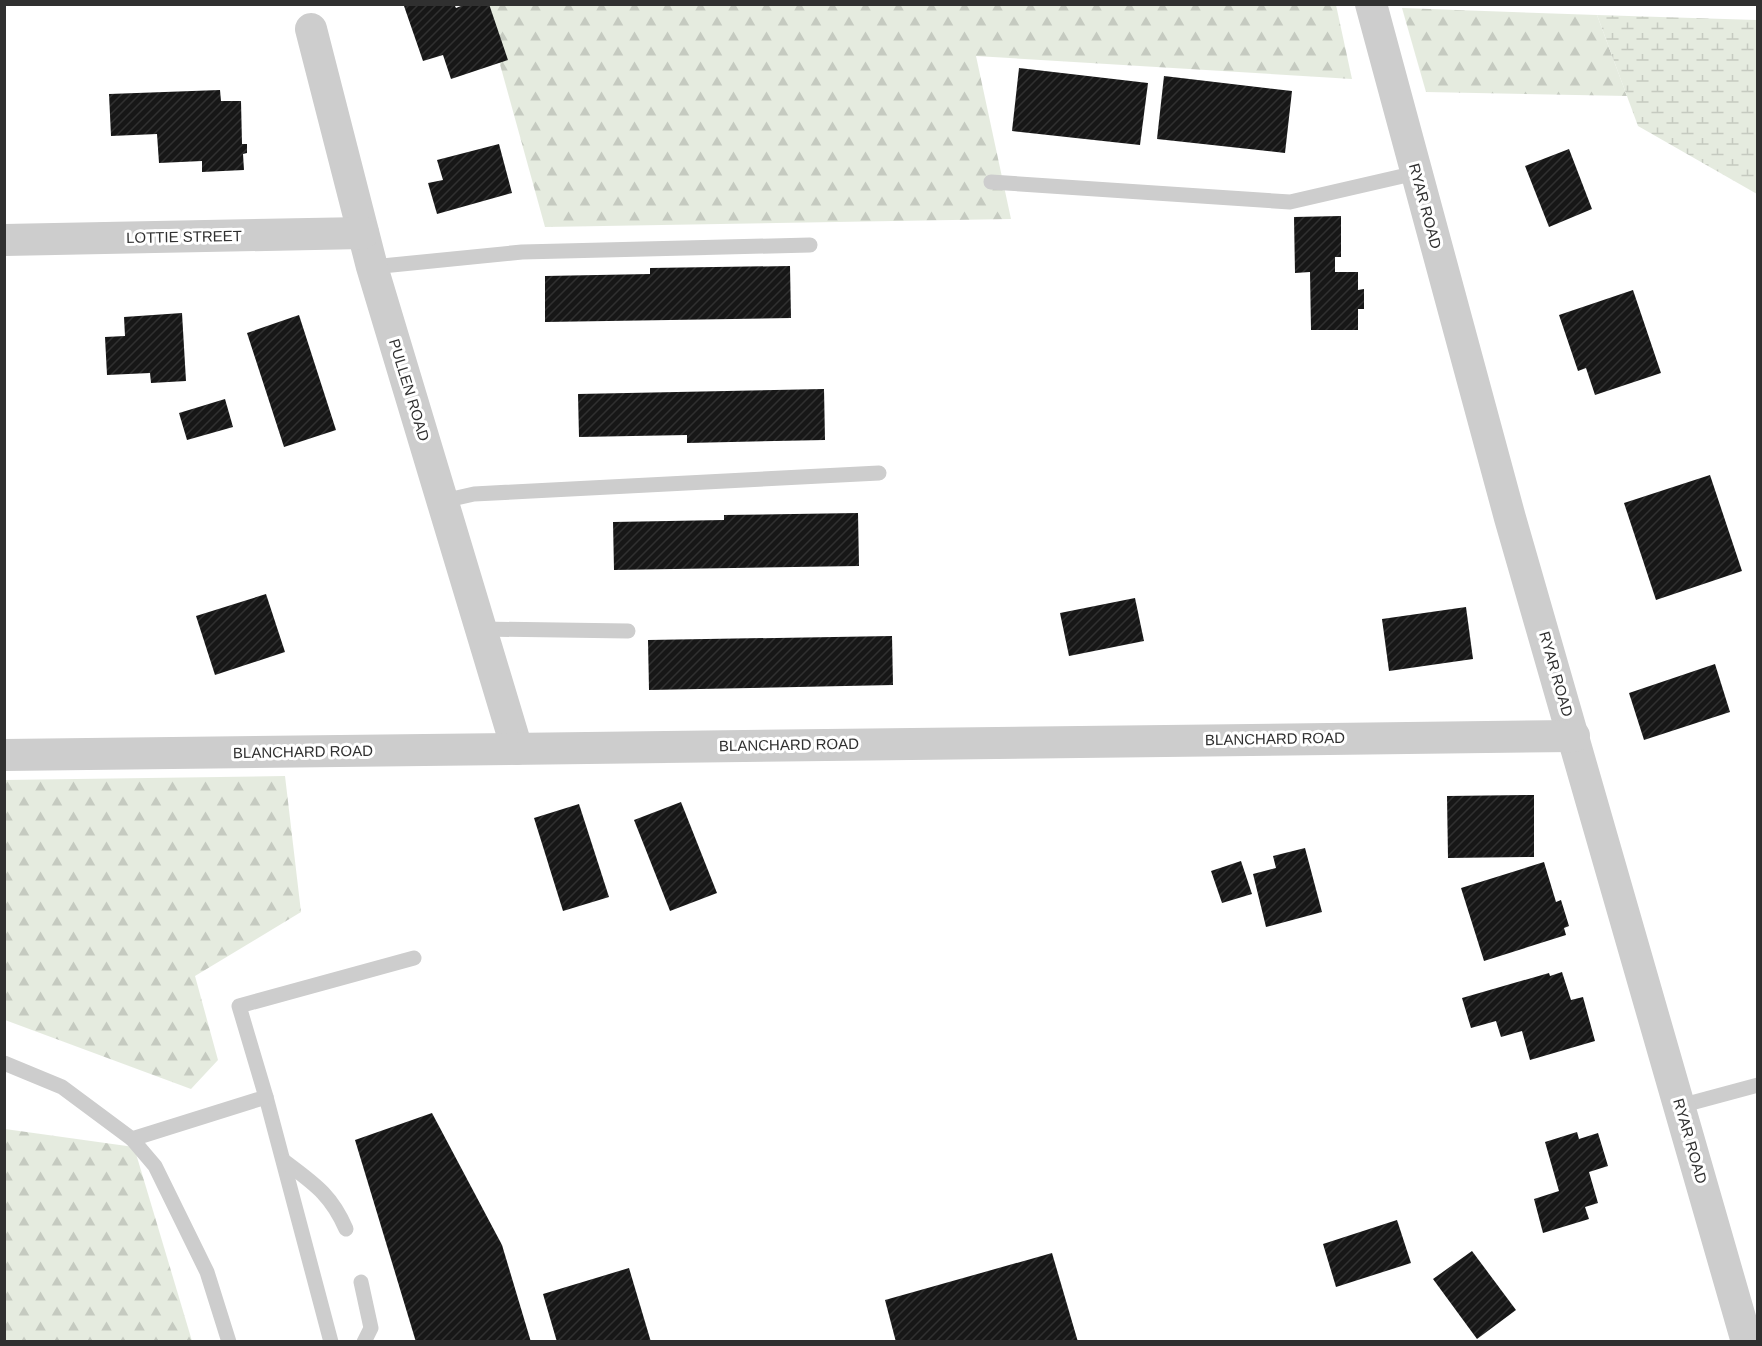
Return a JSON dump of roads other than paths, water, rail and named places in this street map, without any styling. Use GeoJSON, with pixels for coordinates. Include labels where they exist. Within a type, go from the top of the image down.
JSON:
{"type":"FeatureCollection","features":[{"type":"Feature","properties":{"kind":"street","name":"RYAR ROAD"},"geometry":{"type":"LineString","coordinates":[[1371,4],[1510,518],[1747,1341]]}},
{"type":"Feature","properties":{"kind":"street","name":"PULLEN ROAD"},"geometry":{"type":"LineString","coordinates":[[311,29],[372,267],[517,749]]}},
{"type":"Feature","properties":{"kind":"street","name":"LOTTIE STREET"},"geometry":{"type":"LineString","coordinates":[[4,240],[363,233]]}},
{"type":"Feature","properties":{"kind":"street","name":"BLANCHARD ROAD"},"geometry":{"type":"LineString","coordinates":[[4,755],[1574,736]]}},
{"type":"Feature","properties":{"kind":"lane"},"geometry":{"type":"LineString","coordinates":[[990,182],[1290,202],[1416,173]]}},
{"type":"Feature","properties":{"kind":"lane"},"geometry":{"type":"LineString","coordinates":[[372,267],[522,252],[810,245]]}},
{"type":"Feature","properties":{"kind":"lane"},"geometry":{"type":"LineString","coordinates":[[443,501],[474,494],[879,473]]}},
{"type":"Feature","properties":{"kind":"lane"},"geometry":{"type":"LineString","coordinates":[[482,629],[628,631]]}},
{"type":"Feature","properties":{"kind":"lane"},"geometry":{"type":"LineString","coordinates":[[331,1341],[284,1161],[239,1006],[414,958]]}},
{"type":"Feature","properties":{"kind":"lane"},"geometry":{"type":"LineString","coordinates":[[4,1063],[62,1088],[132,1139],[155,1166],[202,1262],[229,1341]]}},
{"type":"Feature","properties":{"kind":"lane"},"geometry":{"type":"LineString","coordinates":[[1680,1106],[1758,1085]]}},
{"type":"Feature","properties":{"kind":"lane"},"geometry":{"type":"LineString","coordinates":[[132,1139],[266,1097]]}},
{"type":"Feature","properties":{"kind":"lane"},"geometry":{"type":"LineString","coordinates":[[284,1161],[323,1190],[338,1210],[346,1229]]}},
{"type":"Feature","properties":{"kind":"lane"},"geometry":{"type":"LineString","coordinates":[[361,1282],[371,1328],[364,1341]]}}]}
